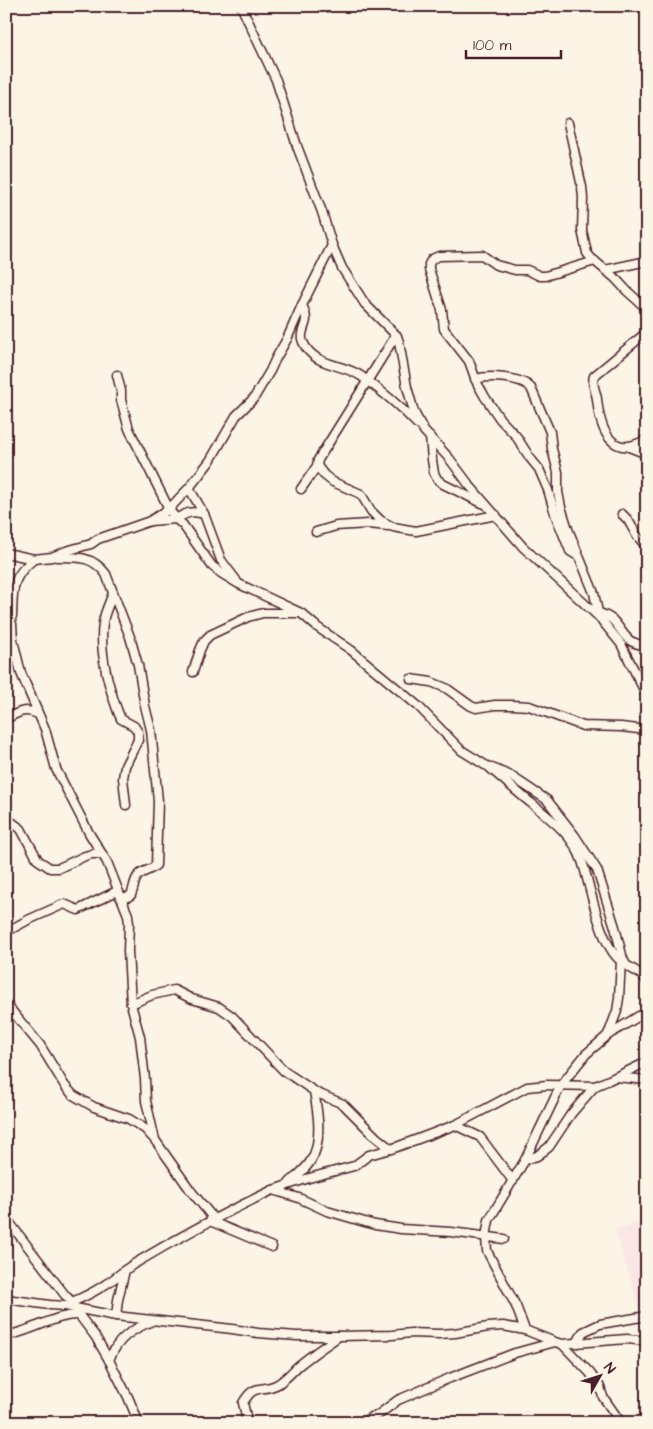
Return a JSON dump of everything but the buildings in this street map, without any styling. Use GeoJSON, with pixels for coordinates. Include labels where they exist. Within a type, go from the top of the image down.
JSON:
{"type":"FeatureCollection","features":[{"type":"Feature","properties":{"kind":"street"},"geometry":{"type":"LineString","coordinates":[[240,8],[276,80],[296,146],[342,268],[365,304],[396,334],[400,342],[407,387],[414,412],[427,434],[434,473],[443,484],[488,506]]}},
{"type":"Feature","properties":{"kind":"street"},"geometry":{"type":"LineString","coordinates":[[568,123],[582,187],[582,230],[587,253],[616,278],[647,309]]}},
{"type":"Feature","properties":{"kind":"street"},"geometry":{"type":"LineString","coordinates":[[52,557],[92,544],[98,539],[150,520],[168,508],[189,488],[210,461],[236,416],[254,398],[288,339],[302,305],[332,245]]}},
{"type":"Feature","properties":{"kind":"street"},"geometry":{"type":"LineString","coordinates":[[578,556],[570,551],[539,469],[516,436],[500,419],[475,379],[469,360],[446,333],[443,326],[442,310],[429,272],[429,264],[432,259],[439,256],[482,255],[496,265],[515,270],[526,270],[545,276],[595,261]]}},
{"type":"Feature","properties":{"kind":"street"},"geometry":{"type":"LineString","coordinates":[[605,270],[647,261]]}},
{"type":"Feature","properties":{"kind":"street"},"geometry":{"type":"LineString","coordinates":[[302,305],[306,319],[301,338],[305,348],[311,355],[333,366],[354,372],[368,381],[392,399],[427,434],[523,547],[599,615],[620,644],[647,696]]}},
{"type":"Feature","properties":{"kind":"street"},"geometry":{"type":"LineString","coordinates":[[647,332],[592,379],[597,396],[599,415],[607,437],[614,443],[647,454]]}},
{"type":"Feature","properties":{"kind":"street"},"geometry":{"type":"LineString","coordinates":[[301,489],[317,466],[318,460],[396,334]]}},
{"type":"Feature","properties":{"kind":"street"},"geometry":{"type":"LineString","coordinates":[[117,375],[121,400],[129,429],[168,508],[183,525],[212,566],[239,584],[301,613],[317,627],[350,650],[418,706],[460,750],[485,765],[554,822],[576,847],[581,858],[603,935],[614,955],[647,981]]}},
{"type":"Feature","properties":{"kind":"street"},"geometry":{"type":"LineString","coordinates":[[475,379],[496,377],[516,380],[530,386],[550,432],[558,472],[558,492],[561,506],[578,556],[594,593],[599,615]]}},
{"type":"Feature","properties":{"kind":"street"},"geometry":{"type":"LineString","coordinates":[[629,447],[640,444],[647,439]]}},
{"type":"Feature","properties":{"kind":"street"},"geometry":{"type":"LineString","coordinates":[[317,466],[333,482],[361,494],[371,511],[380,520],[393,527]]}},
{"type":"Feature","properties":{"kind":"street"},"geometry":{"type":"LineString","coordinates":[[189,488],[204,514],[222,560],[239,584]]}},
{"type":"Feature","properties":{"kind":"street"},"geometry":{"type":"LineString","coordinates":[[150,520],[176,519],[190,512],[204,514]]}},
{"type":"Feature","properties":{"kind":"street"},"geometry":{"type":"LineString","coordinates":[[622,514],[647,547]]}},
{"type":"Feature","properties":{"kind":"street"},"geometry":{"type":"LineString","coordinates":[[316,532],[336,526],[368,524],[416,531],[496,515]]}},
{"type":"Feature","properties":{"kind":"street"},"geometry":{"type":"LineString","coordinates":[[6,553],[34,559],[80,557],[95,563],[106,574],[130,636],[138,665],[151,730],[158,784],[156,866],[138,876],[131,895],[128,897],[119,894],[78,910],[64,904],[6,932]]}},
{"type":"Feature","properties":{"kind":"street"},"geometry":{"type":"LineString","coordinates":[[34,559],[16,577],[10,641],[45,729],[56,769],[109,867],[128,915],[131,1004],[141,1044],[148,1116],[155,1140]]}},
{"type":"Feature","properties":{"kind":"street"},"geometry":{"type":"LineString","coordinates":[[113,593],[103,620],[102,645],[104,662],[121,719],[134,726],[138,736],[138,740],[125,766],[123,778],[126,805]]}},
{"type":"Feature","properties":{"kind":"street"},"geometry":{"type":"LineString","coordinates":[[6,606],[12,624]]}},
{"type":"Feature","properties":{"kind":"street"},"geometry":{"type":"LineString","coordinates":[[193,672],[204,641],[210,635],[248,617],[263,613],[301,613]]}},
{"type":"Feature","properties":{"kind":"street"},"geometry":{"type":"LineString","coordinates":[[599,615],[610,617],[632,642],[647,647]]}},
{"type":"Feature","properties":{"kind":"street"},"geometry":{"type":"LineString","coordinates":[[411,679],[431,682],[446,688],[476,708],[495,705],[529,706],[583,726],[647,730]]}},
{"type":"Feature","properties":{"kind":"street"},"geometry":{"type":"LineString","coordinates":[[6,719],[25,710],[38,714]]}},
{"type":"Feature","properties":{"kind":"street"},"geometry":{"type":"LineString","coordinates":[[485,765],[511,776],[547,800],[575,836],[597,870],[624,963],[617,1011],[614,1022],[606,1036]]}},
{"type":"Feature","properties":{"kind":"street"},"geometry":{"type":"LineString","coordinates":[[6,818],[20,830],[38,860],[50,868],[59,868],[92,854],[102,854]]}},
{"type":"Feature","properties":{"kind":"street"},"geometry":{"type":"LineString","coordinates":[[131,1004],[152,995],[171,990],[178,991],[192,999],[224,1010],[232,1016],[281,1069],[314,1091],[343,1104],[368,1130],[391,1149]]}},
{"type":"Feature","properties":{"kind":"street"},"geometry":{"type":"LineString","coordinates":[[6,1004],[40,1045],[65,1086],[73,1095],[94,1107],[139,1124],[155,1140],[212,1220],[272,1247]]}},
{"type":"Feature","properties":{"kind":"street"},"geometry":{"type":"LineString","coordinates":[[476,1235],[485,1227],[525,1160],[561,1085],[586,1054],[606,1036],[639,1016],[647,1015]]}},
{"type":"Feature","properties":{"kind":"street"},"geometry":{"type":"LineString","coordinates":[[74,1305],[125,1270],[173,1241],[273,1190],[354,1166],[376,1152],[391,1149],[455,1125],[522,1089],[535,1086],[595,1086],[647,1062]]}},
{"type":"Feature","properties":{"kind":"street"},"geometry":{"type":"LineString","coordinates":[[616,1077],[647,1080]]}},
{"type":"Feature","properties":{"kind":"street"},"geometry":{"type":"LineString","coordinates":[[525,1160],[537,1156],[549,1147],[571,1114],[595,1086]]}},
{"type":"Feature","properties":{"kind":"street"},"geometry":{"type":"LineString","coordinates":[[289,1184],[307,1166],[316,1150],[318,1127],[314,1091]]}},
{"type":"Feature","properties":{"kind":"street"},"geometry":{"type":"LineString","coordinates":[[455,1125],[480,1137],[513,1180]]}},
{"type":"Feature","properties":{"kind":"street"},"geometry":{"type":"LineString","coordinates":[[364,1159],[374,1148],[383,1142]]}},
{"type":"Feature","properties":{"kind":"street"},"geometry":{"type":"LineString","coordinates":[[273,1190],[299,1198],[327,1211],[375,1225],[504,1239]]}},
{"type":"Feature","properties":{"kind":"street"},"geometry":{"type":"LineString","coordinates":[[6,1218],[74,1305],[95,1336],[109,1360],[139,1423]]}},
{"type":"Feature","properties":{"kind":"street"},"geometry":{"type":"LineString","coordinates":[[489,1220],[486,1237],[487,1251],[516,1306],[525,1330]]}},
{"type":"Feature","properties":{"kind":"street"},"geometry":{"type":"LineString","coordinates":[[116,1316],[125,1270]]}},
{"type":"Feature","properties":{"kind":"street"},"geometry":{"type":"LineString","coordinates":[[6,1299],[42,1304],[74,1305],[116,1316],[232,1329],[258,1334],[338,1336],[455,1333],[503,1326],[525,1330],[558,1343],[590,1372],[600,1387],[603,1397],[621,1423]]}},
{"type":"Feature","properties":{"kind":"street"},"geometry":{"type":"LineString","coordinates":[[6,1336],[30,1329],[59,1317],[79,1315]]}},
{"type":"Feature","properties":{"kind":"street"},"geometry":{"type":"LineString","coordinates":[[577,1343],[583,1332],[600,1324],[647,1316]]}},
{"type":"Feature","properties":{"kind":"street"},"geometry":{"type":"LineString","coordinates":[[109,1360],[113,1349],[130,1332],[155,1321]]}},
{"type":"Feature","properties":{"kind":"street"},"geometry":{"type":"LineString","coordinates":[[245,1423],[244,1402],[252,1392],[257,1388],[274,1386],[279,1383],[338,1336]]}},
{"type":"Feature","properties":{"kind":"street"},"geometry":{"type":"LineString","coordinates":[[362,1423],[378,1415],[398,1400],[515,1353],[558,1343],[627,1339],[647,1341]]}},
{"type":"Feature","properties":{"kind":"shaded area"},"geometry":{"type":"Polygon","coordinates":[[[647,1220],[647,1306],[639,1308],[615,1229],[647,1220]]]}}]}
